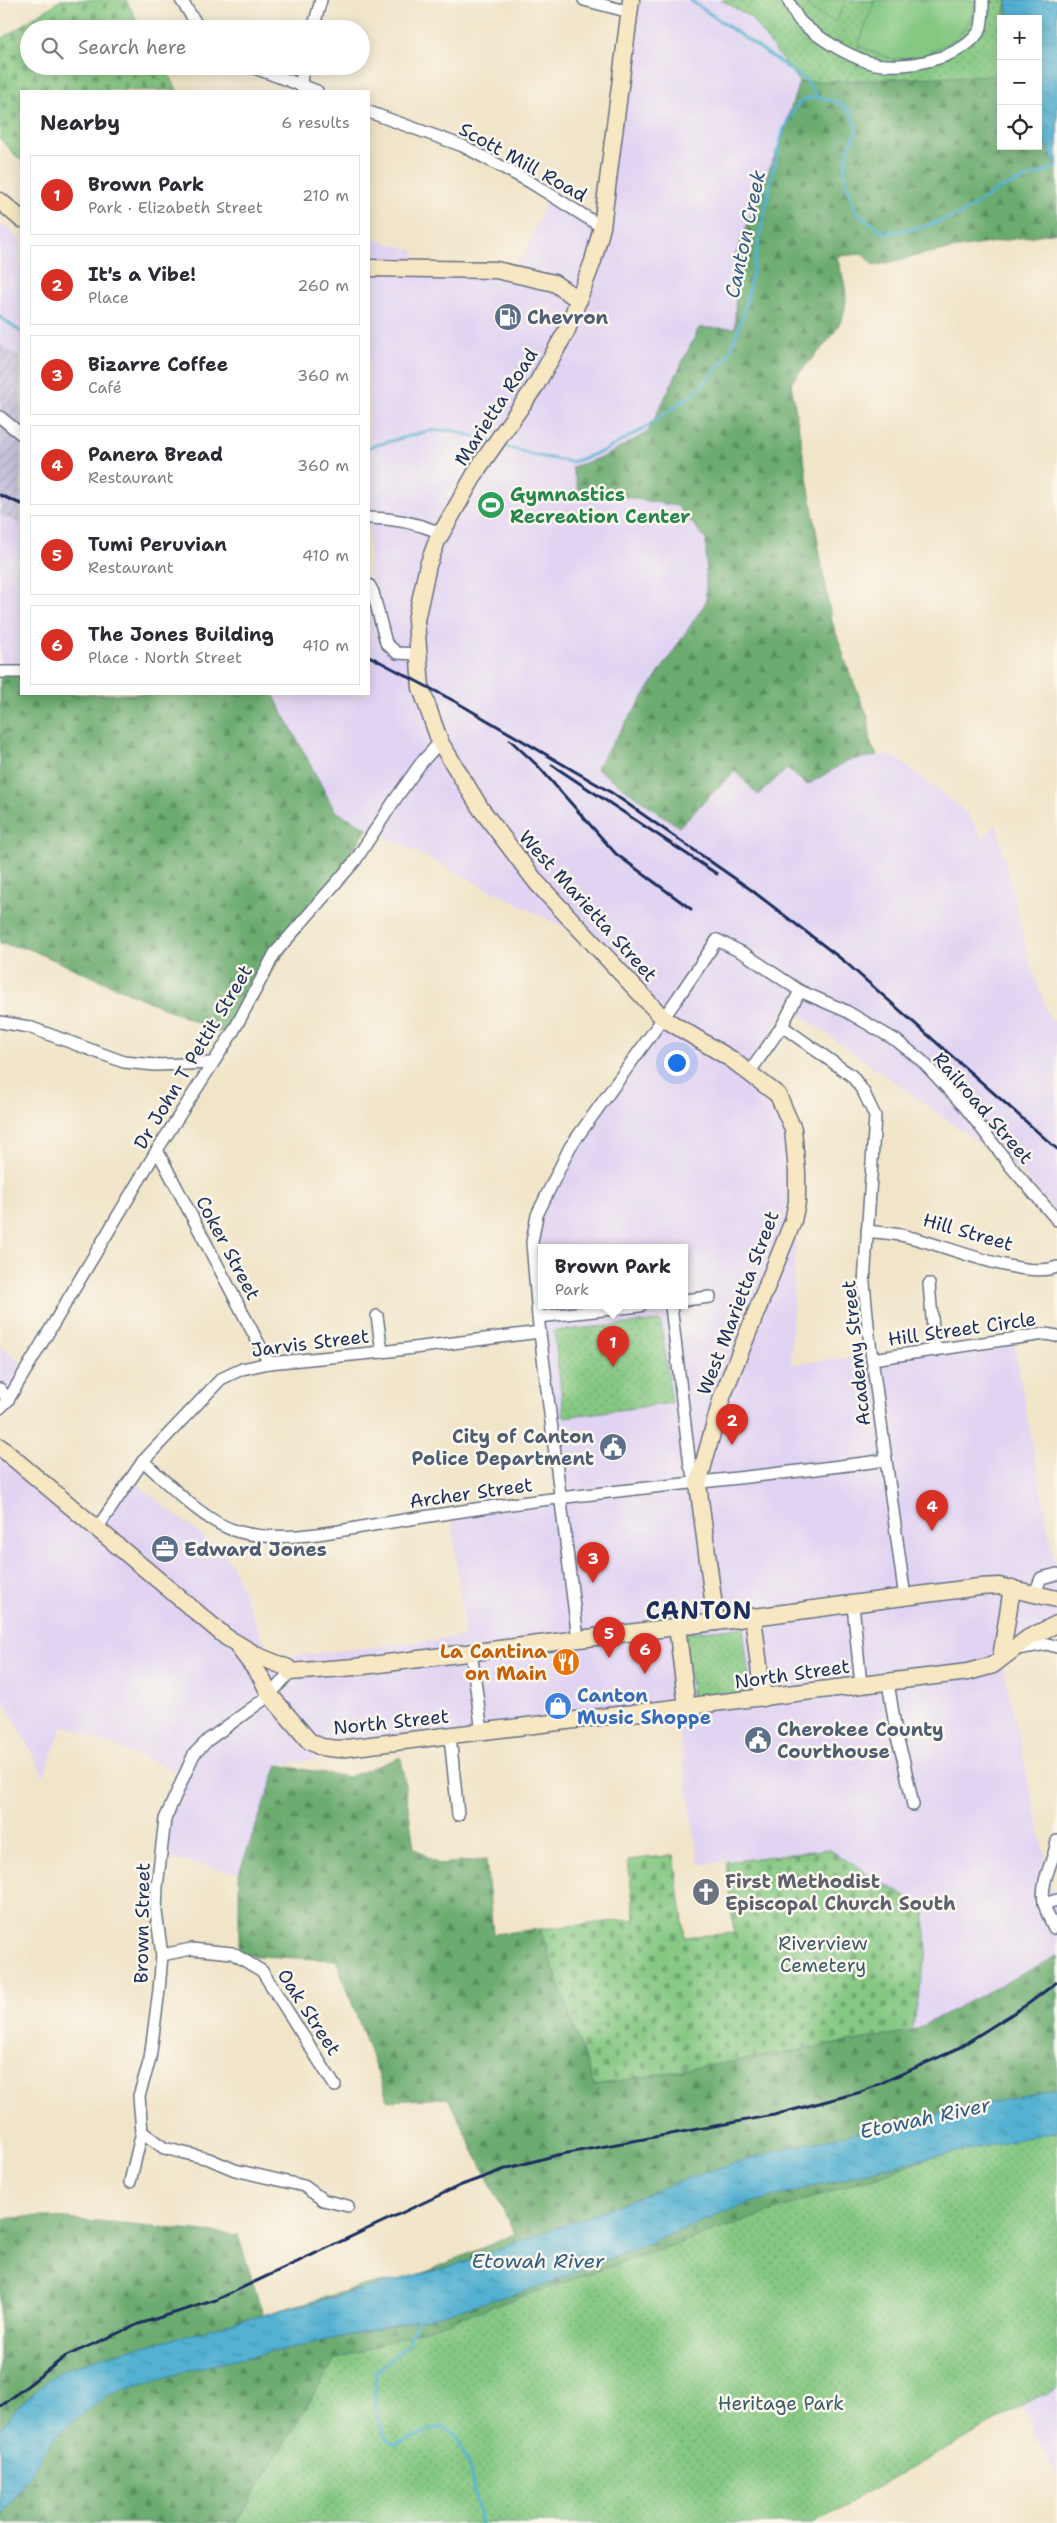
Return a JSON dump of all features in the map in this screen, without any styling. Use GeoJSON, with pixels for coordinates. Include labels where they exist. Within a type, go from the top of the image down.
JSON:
{"type":"FeatureCollection","features":[{"type":"Feature","properties":{"kind":"street"},"geometry":{"type":"LineString","coordinates":[[180,0],[194,20]]}},
{"type":"Feature","properties":{"kind":"street"},"geometry":{"type":"LineString","coordinates":[[315,20],[321,0]]}},
{"type":"Feature","properties":{"kind":"street"},"geometry":{"type":"LineString","coordinates":[[584,0],[631,6]]}},
{"type":"Feature","properties":{"kind":"street"},"geometry":{"type":"LineString","coordinates":[[788,0],[801,22],[838,49],[869,62],[892,66],[926,62],[959,51],[980,28],[983,0]]}},
{"type":"Feature","properties":{"kind":"street","name":"Marietta Road"},"geometry":{"type":"LineString","coordinates":[[440,742],[421,688],[418,654],[416,620],[428,565],[441,533],[479,467],[554,354],[574,318],[602,227],[631,6]]}},
{"type":"Feature","properties":{"kind":"street"},"geometry":{"type":"LineString","coordinates":[[272,75],[314,90]]}},
{"type":"Feature","properties":{"kind":"street"},"geometry":{"type":"LineString","coordinates":[[300,86],[302,75]]}},
{"type":"Feature","properties":{"kind":"street","name":"Scott Mill Road"},"geometry":{"type":"LineString","coordinates":[[370,112],[463,146],[530,182],[602,227]]}},
{"type":"Feature","properties":{"kind":"street"},"geometry":{"type":"LineString","coordinates":[[0,200],[20,218]]}},
{"type":"Feature","properties":{"kind":"street"},"geometry":{"type":"LineString","coordinates":[[370,268],[496,270],[554,283],[579,300]]}},
{"type":"Feature","properties":{"kind":"street"},"geometry":{"type":"LineString","coordinates":[[0,417],[20,433]]}},
{"type":"Feature","properties":{"kind":"street"},"geometry":{"type":"LineString","coordinates":[[370,518],[390,518],[418,523],[441,533]]}},
{"type":"Feature","properties":{"kind":"street"},"geometry":{"type":"LineString","coordinates":[[370,587],[386,643],[397,653],[418,654]]}},
{"type":"Feature","properties":{"kind":"street"},"geometry":{"type":"LineString","coordinates":[[0,672],[20,672]]}},
{"type":"Feature","properties":{"kind":"street","name":"West Marietta Street"},"geometry":{"type":"LineString","coordinates":[[440,742],[481,809],[519,863],[664,1018],[749,1073],[778,1095],[793,1129],[796,1154],[797,1202],[793,1221],[722,1397],[698,1484]]}},
{"type":"Feature","properties":{"kind":"street","name":"Dr John T Pettit Street"},"geometry":{"type":"LineString","coordinates":[[4,1404],[157,1150],[234,1032],[276,953],[355,861],[410,778],[440,742]]}},
{"type":"Feature","properties":{"kind":"street","name":"Railroad Street"},"geometry":{"type":"LineString","coordinates":[[664,1018],[717,940],[744,954],[800,991],[846,1010],[873,1025],[922,1061],[965,1107],[1012,1168],[1057,1220]]}},
{"type":"Feature","properties":{"kind":"street"},"geometry":{"type":"LineString","coordinates":[[749,1073],[782,1026],[800,991]]}},
{"type":"Feature","properties":{"kind":"street"},"geometry":{"type":"LineString","coordinates":[[578,1639],[538,1317],[532,1242],[537,1215],[570,1147],[664,1018]]}},
{"type":"Feature","properties":{"kind":"street"},"geometry":{"type":"LineString","coordinates":[[0,1022],[29,1027],[124,1062],[155,1065],[213,1063]]}},
{"type":"Feature","properties":{"kind":"street","name":"Academy Street"},"geometry":{"type":"LineString","coordinates":[[782,1026],[852,1076],[871,1105],[875,1116],[864,1283],[872,1359],[905,1598]]}},
{"type":"Feature","properties":{"kind":"street","name":"Coker Street"},"geometry":{"type":"LineString","coordinates":[[157,1150],[269,1362]]}},
{"type":"Feature","properties":{"kind":"street","name":"Hill Street"},"geometry":{"type":"LineString","coordinates":[[867,1231],[908,1236],[1000,1263],[1033,1270],[1050,1270],[1057,1267]]}},
{"type":"Feature","properties":{"kind":"street"},"geometry":{"type":"LineString","coordinates":[[928,1284],[935,1351]]}},
{"type":"Feature","properties":{"kind":"street"},"geometry":{"type":"LineString","coordinates":[[688,1300],[710,1297]]}},
{"type":"Feature","properties":{"kind":"street"},"geometry":{"type":"LineString","coordinates":[[538,1317],[612,1309]]}},
{"type":"Feature","properties":{"kind":"street"},"geometry":{"type":"LineString","coordinates":[[671,1309],[690,1466],[698,1484],[716,1622]]}},
{"type":"Feature","properties":{"kind":"street"},"geometry":{"type":"LineString","coordinates":[[377,1316],[382,1352]]}},
{"type":"Feature","properties":{"kind":"street","name":"Jarvis Street"},"geometry":{"type":"LineString","coordinates":[[96,1530],[143,1461],[221,1379],[242,1369],[269,1362],[382,1352],[540,1332]]}},
{"type":"Feature","properties":{"kind":"street","name":"Hill Street Circle"},"geometry":{"type":"LineString","coordinates":[[872,1359],[1045,1334],[1057,1336]]}},
{"type":"Feature","properties":{"kind":"street"},"geometry":{"type":"LineString","coordinates":[[0,1389],[4,1404]]}},
{"type":"Feature","properties":{"kind":"street"},"geometry":{"type":"LineString","coordinates":[[0,1448],[96,1530],[238,1645],[288,1668],[290,1672],[355,1667],[471,1651],[853,1605],[979,1587],[999,1586],[1057,1599]]}},
{"type":"Feature","properties":{"kind":"street","name":"Archer Street"},"geometry":{"type":"LineString","coordinates":[[143,1461],[214,1520],[235,1530],[252,1534],[283,1535],[337,1531],[561,1497],[698,1484],[886,1460]]}},
{"type":"Feature","properties":{"kind":"street"},"geometry":{"type":"LineString","coordinates":[[1035,1593],[1040,1578],[1057,1574]]}},
{"type":"Feature","properties":{"kind":"street"},"geometry":{"type":"LineString","coordinates":[[1012,1588],[1006,1655],[1036,1645],[1047,1644],[1057,1647]]}},
{"type":"Feature","properties":{"kind":"street"},"geometry":{"type":"LineString","coordinates":[[853,1605],[861,1685]]}},
{"type":"Feature","properties":{"kind":"street"},"geometry":{"type":"LineString","coordinates":[[753,1617],[763,1698]]}},
{"type":"Feature","properties":{"kind":"street","name":"North Street"},"geometry":{"type":"LineString","coordinates":[[270,1695],[309,1741],[317,1745],[338,1749],[686,1708],[968,1672],[988,1667],[1054,1624]]}},
{"type":"Feature","properties":{"kind":"street"},"geometry":{"type":"LineString","coordinates":[[677,1626],[686,1708]]}},
{"type":"Feature","properties":{"kind":"street"},"geometry":{"type":"LineString","coordinates":[[238,1645],[261,1677],[270,1695]]}},
{"type":"Feature","properties":{"kind":"street"},"geometry":{"type":"LineString","coordinates":[[471,1651],[482,1732]]}},
{"type":"Feature","properties":{"kind":"street","name":"Brown Street"},"geometry":{"type":"LineString","coordinates":[[130,2182],[142,2132],[139,2096],[154,2034],[162,1955],[156,1912],[156,1886],[165,1819],[194,1754],[208,1740],[270,1695],[290,1672]]}},
{"type":"Feature","properties":{"kind":"street"},"geometry":{"type":"LineString","coordinates":[[888,1682],[896,1738],[903,1758],[913,1805]]}},
{"type":"Feature","properties":{"kind":"street"},"geometry":{"type":"LineString","coordinates":[[450,1736],[458,1815]]}},
{"type":"Feature","properties":{"kind":"street"},"geometry":{"type":"LineString","coordinates":[[1057,1840],[1054,1857],[1047,1871],[1044,1904],[1054,1928],[1057,1928]]}},
{"type":"Feature","properties":{"kind":"street"},"geometry":{"type":"LineString","coordinates":[[1044,1904],[1057,1900]]}},
{"type":"Feature","properties":{"kind":"street","name":"Oak Street"},"geometry":{"type":"LineString","coordinates":[[162,1955],[191,1948],[232,1953],[262,1971],[335,2086]]}},
{"type":"Feature","properties":{"kind":"street"},"geometry":{"type":"LineString","coordinates":[[142,2132],[164,2148],[209,2160],[235,2170],[304,2186],[323,2200],[348,2206]]}},
{"type":"Feature","properties":{"kind":"shaded area"},"geometry":{"type":"Polygon","coordinates":[[[633,0],[721,0],[750,17],[799,82],[781,140],[736,253],[735,329],[699,328],[648,432],[605,456],[572,467],[578,489],[677,506],[706,539],[706,602],[596,768],[679,827],[735,771],[787,769],[807,785],[849,760],[885,754],[896,758],[967,813],[983,839],[996,823],[1031,966],[1049,1017],[1057,1024],[1057,1214],[1023,1174],[785,1004],[751,1087],[799,1143],[791,1364],[1013,1340],[1057,1574],[1057,1623],[1002,1661],[1057,1909],[1057,1956],[912,2031],[927,1951],[828,1849],[699,1864],[676,1711],[501,1730],[278,1765],[240,1873],[156,1856],[177,1772],[63,1725],[44,1776],[0,1693],[0,1454],[92,1532],[132,1480],[228,1557],[271,1658],[465,1637],[451,1516],[559,1503],[526,1230],[660,1017],[577,934],[335,811],[274,695],[370,695],[370,238],[413,250],[417,267],[511,269],[527,249],[546,200],[596,229],[633,0]]]}},
{"type":"Feature","properties":{"kind":"shaded area"},"geometry":{"type":"Polygon","coordinates":[[[0,223],[20,239],[20,357],[0,345],[0,223]]]}},
{"type":"Feature","properties":{"kind":"shaded area"},"geometry":{"type":"Polygon","coordinates":[[[0,345],[20,357],[20,524],[0,515],[0,345]]]}},
{"type":"Feature","properties":{"kind":"shaded area"},"geometry":{"type":"Polygon","coordinates":[[[0,515],[20,524],[20,665],[0,666],[0,515]]]}},
{"type":"Feature","properties":{"kind":"shaded area"},"geometry":{"type":"Polygon","coordinates":[[[0,1345],[25,1366],[0,1410],[0,1345]]]}},
{"type":"Feature","properties":{"kind":"shaded area"},"geometry":{"type":"Polygon","coordinates":[[[1057,2365],[1057,2478],[1012,2387],[1057,2365]]]}},
{"type":"Feature","properties":{"kind":"green space"},"geometry":{"type":"Polygon","coordinates":[[[61,0],[126,0],[137,20],[30,20],[61,0]]]}},
{"type":"Feature","properties":{"kind":"green space"},"geometry":{"type":"Polygon","coordinates":[[[721,0],[1007,0],[1005,15],[997,15],[996,75],[799,82],[750,17],[721,0]]]}},
{"type":"Feature","properties":{"kind":"green space"},"geometry":{"type":"Polygon","coordinates":[[[804,0],[846,0],[836,22],[813,11],[804,0]]]}},
{"type":"Feature","properties":{"kind":"green space"},"geometry":{"type":"Polygon","coordinates":[[[875,0],[976,0],[973,14],[957,38],[924,56],[892,59],[858,46],[875,0]]]}},
{"type":"Feature","properties":{"kind":"green space"},"geometry":{"type":"Polygon","coordinates":[[[1007,0],[1057,0],[1057,232],[928,253],[874,266],[863,254],[837,256],[845,287],[844,311],[834,333],[826,344],[791,383],[831,618],[850,674],[868,717],[871,745],[878,756],[849,760],[807,785],[787,769],[758,795],[735,771],[679,827],[596,768],[706,602],[706,539],[677,506],[578,489],[572,467],[605,456],[648,432],[699,328],[735,328],[736,253],[781,140],[799,82],[995,75],[997,64],[997,150],[1042,150],[1042,15],[1005,15],[1007,0]]]}},
{"type":"Feature","properties":{"kind":"green space"},"geometry":{"type":"Polygon","coordinates":[[[20,27],[20,75],[169,75],[177,90],[20,90],[20,160],[0,139],[0,40],[20,27]]]}},
{"type":"Feature","properties":{"kind":"green space"},"geometry":{"type":"Polygon","coordinates":[[[20,665],[20,695],[274,695],[335,811],[368,828],[228,1036],[29,949],[0,944],[0,666],[20,665]]]}},
{"type":"Feature","properties":{"kind":"green space"},"geometry":{"type":"Polygon","coordinates":[[[659,1321],[661,1324],[672,1403],[564,1417],[554,1331],[659,1321]]]}},
{"type":"Feature","properties":{"kind":"green space"},"geometry":{"type":"Polygon","coordinates":[[[743,1627],[751,1693],[692,1700],[684,1633],[743,1627]]]}},
{"type":"Feature","properties":{"kind":"green space"},"geometry":{"type":"Polygon","coordinates":[[[401,1757],[414,1848],[438,1864],[486,1860],[493,1934],[540,1929],[594,2085],[912,2031],[1057,1956],[1057,2115],[335,2360],[236,2523],[0,2523],[0,2219],[34,2216],[238,2235],[263,2315],[369,2284],[409,2279],[515,2234],[448,2098],[388,2101],[336,1960],[239,1955],[239,1873],[278,1765],[348,1777],[401,1757]]]}},
{"type":"Feature","properties":{"kind":"green space","name":"Riverview Cemetery"},"geometry":{"type":"Polygon","coordinates":[[[828,1849],[924,1908],[927,1951],[912,2031],[594,2085],[540,1929],[635,1919],[628,1860],[674,1855],[685,1937],[734,1933],[726,1862],[828,1849]]]}},
{"type":"Feature","properties":{"kind":"green space","name":"Heritage Park"},"geometry":{"type":"Polygon","coordinates":[[[1057,2115],[1057,2387],[813,2523],[236,2523],[335,2360],[1057,2115]]]}},
{"type":"Feature","properties":{"kind":"water"},"geometry":{"type":"Polygon","coordinates":[[[1007,0],[1057,0],[1057,169],[1042,134],[1042,15],[1009,15],[1007,0]]]}},
{"type":"Feature","properties":{"kind":"water","name":"Etowah River"},"geometry":{"type":"Polygon","coordinates":[[[1057,2088],[1057,2131],[886,2167],[746,2204],[539,2287],[428,2318],[189,2370],[108,2395],[54,2437],[0,2519],[0,2429],[20,2405],[59,2371],[109,2355],[463,2263],[692,2177],[779,2150],[1057,2088]]]}},
{"type":"Feature","properties":{"kind":"waterway"},"geometry":{"type":"LineString","coordinates":[[690,0],[807,81],[817,97]]}},
{"type":"Feature","properties":{"kind":"waterway","name":"Canton Creek"},"geometry":{"type":"LineString","coordinates":[[500,445],[533,455],[572,462],[604,451],[645,428],[698,390],[729,355],[745,309],[773,170],[784,129],[795,108],[804,99],[817,97],[838,102],[850,112],[857,130],[847,153],[844,172],[851,198],[857,213],[885,233],[920,228],[961,214],[999,189],[1057,167]]}},
{"type":"Feature","properties":{"kind":"waterway","name":"Canton Creek"},"geometry":{"type":"LineString","coordinates":[[0,317],[20,331]]}},
{"type":"Feature","properties":{"kind":"waterway","name":"Canton Creek"},"geometry":{"type":"LineString","coordinates":[[370,447],[428,431],[452,430],[491,442]]}},
{"type":"Feature","properties":{"kind":"waterway"},"geometry":{"type":"LineString","coordinates":[[420,2316],[407,2345],[376,2372],[375,2397],[380,2425],[387,2438],[396,2444],[431,2430],[444,2427],[457,2436],[469,2467],[481,2523]]}},
{"type":"Feature","properties":{"kind":"railway"},"geometry":{"type":"LineString","coordinates":[[0,495],[20,504]]}},
{"type":"Feature","properties":{"kind":"railway"},"geometry":{"type":"LineString","coordinates":[[370,657],[456,702],[612,793],[750,889],[844,961],[1057,1149]]}},
{"type":"Feature","properties":{"kind":"railway"},"geometry":{"type":"LineString","coordinates":[[510,740],[538,766],[616,854],[691,909]]}},
{"type":"Feature","properties":{"kind":"railway"},"geometry":{"type":"LineString","coordinates":[[552,765],[717,874]]}},
{"type":"Feature","properties":{"kind":"railway"},"geometry":{"type":"LineString","coordinates":[[0,2407],[66,2356],[139,2324],[216,2300],[459,2186],[508,2168],[557,2155],[774,2115],[861,2092],[955,2050],[1028,2004],[1057,1982]]}},
{"type":"Feature","properties":{"kind":"place","name":"Chevron"},"geometry":{"type":"Point","coordinates":[508,317]}},
{"type":"Feature","properties":{"kind":"place","name":"Gymnastics Recreation Center"},"geometry":{"type":"Point","coordinates":[491,505]}},
{"type":"Feature","properties":{"kind":"place","name":"Brown Park"},"geometry":{"type":"Point","coordinates":[613,1367]}},
{"type":"Feature","properties":{"kind":"place","name":"It's a Vibe!"},"geometry":{"type":"Point","coordinates":[732,1445]}},
{"type":"Feature","properties":{"kind":"place","name":"City of Canton Police Department"},"geometry":{"type":"Point","coordinates":[613,1447]}},
{"type":"Feature","properties":{"kind":"place","name":"Panera Bread"},"geometry":{"type":"Point","coordinates":[932,1531]}},
{"type":"Feature","properties":{"kind":"place","name":"Edward Jones"},"geometry":{"type":"Point","coordinates":[165,1549]}},
{"type":"Feature","properties":{"kind":"place","name":"Bizarre Coffee"},"geometry":{"type":"Point","coordinates":[593,1583]}},
{"type":"Feature","properties":{"kind":"place","name":"Tumi Peruvian"},"geometry":{"type":"Point","coordinates":[609,1658]}},
{"type":"Feature","properties":{"kind":"place","name":"La Cantina on Main"},"geometry":{"type":"Point","coordinates":[566,1662]}},
{"type":"Feature","properties":{"kind":"place","name":"The Jones Building"},"geometry":{"type":"Point","coordinates":[645,1674]}},
{"type":"Feature","properties":{"kind":"place","name":"Canton Music Shoppe"},"geometry":{"type":"Point","coordinates":[558,1706]}},
{"type":"Feature","properties":{"kind":"place","name":"Cherokee County Courthouse"},"geometry":{"type":"Point","coordinates":[758,1740]}},
{"type":"Feature","properties":{"kind":"place","name":"First Methodist Episcopal Church South"},"geometry":{"type":"Point","coordinates":[706,1892]}},
{"type":"Feature","properties":{"kind":"district","name":"CANTON"},"geometry":{"type":"Point","coordinates":[699,1611]}}]}
